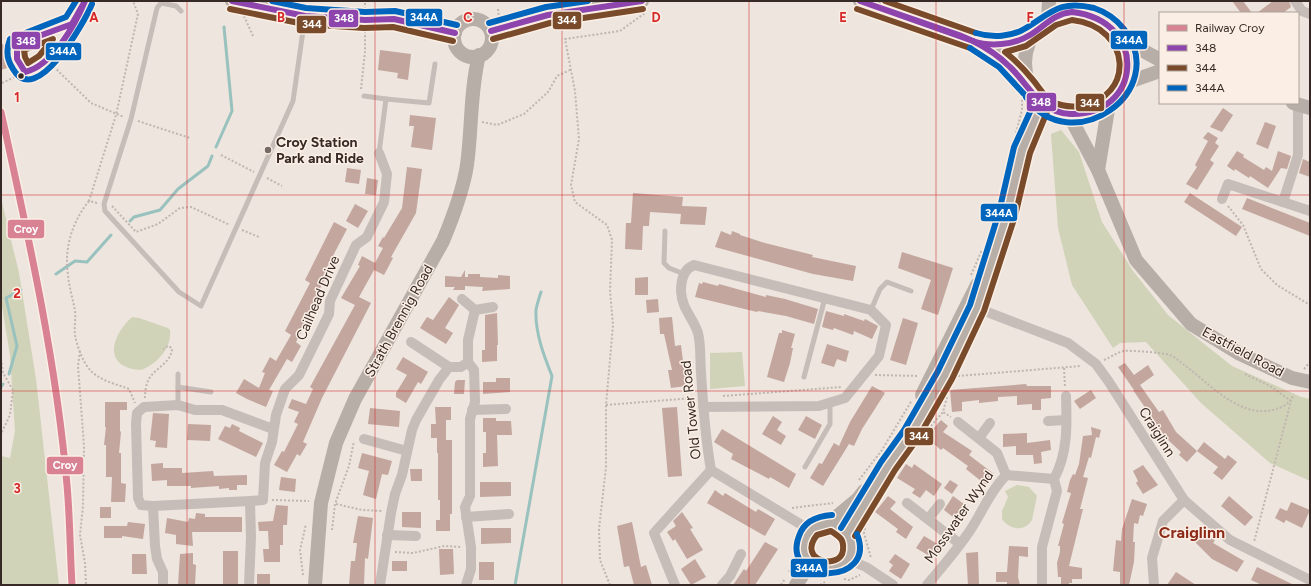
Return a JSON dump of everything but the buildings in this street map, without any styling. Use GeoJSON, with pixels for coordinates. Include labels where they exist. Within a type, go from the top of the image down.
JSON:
{"type":"FeatureCollection","features":[{"type":"Feature","properties":{"kind":"street"},"geometry":{"type":"LineString","coordinates":[[232,1],[305,16],[365,20],[394,19],[455,34]]}},
{"type":"Feature","properties":{"kind":"street"},"geometry":{"type":"LineString","coordinates":[[860,1],[976,42],[1003,45],[1035,32],[1048,20],[1061,14],[1071,12],[1091,14],[1103,19]]}},
{"type":"Feature","properties":{"kind":"street"},"geometry":{"type":"LineString","coordinates":[[1048,20],[1049,1]]}},
{"type":"Feature","properties":{"kind":"street"},"geometry":{"type":"LineString","coordinates":[[976,42],[1011,67],[1042,104],[1069,115],[1082,115],[1096,111],[1109,103],[1123,84],[1128,65],[1127,54],[1122,39],[1113,26],[1103,19],[1086,1]]}},
{"type":"Feature","properties":{"kind":"street"},"geometry":{"type":"LineString","coordinates":[[1295,1],[1302,11],[1310,14]]}},
{"type":"Feature","properties":{"kind":"street"},"geometry":{"type":"LineString","coordinates":[[491,31],[548,15],[645,6]]}},
{"type":"Feature","properties":{"kind":"street"},"geometry":{"type":"LineString","coordinates":[[474,19],[484,22],[491,31],[490,45],[484,53],[472,56],[461,52],[455,42],[455,34],[463,22],[474,19]]}},
{"type":"Feature","properties":{"kind":"street"},"geometry":{"type":"LineString","coordinates":[[1033,92],[1025,69],[1025,53],[1035,32]]}},
{"type":"Feature","properties":{"kind":"street"},"geometry":{"type":"LineString","coordinates":[[1122,39],[1159,59]]}},
{"type":"Feature","properties":{"kind":"street","name":"Strath Brennig Road"},"geometry":{"type":"LineString","coordinates":[[315,585],[336,443],[355,399],[442,241],[453,216],[467,167],[475,73],[479,55]]}},
{"type":"Feature","properties":{"kind":"street"},"geometry":{"type":"LineString","coordinates":[[1123,84],[1159,71]]}},
{"type":"Feature","properties":{"kind":"street"},"geometry":{"type":"LineString","coordinates":[[1098,170],[1109,103]]}},
{"type":"Feature","properties":{"kind":"street"},"geometry":{"type":"LineString","coordinates":[[848,532],[888,466],[911,434],[944,375],[977,308],[1007,214],[1022,150],[1042,104]]}},
{"type":"Feature","properties":{"kind":"street"},"geometry":{"type":"LineString","coordinates":[[1283,202],[1298,155],[1300,105]]}},
{"type":"Feature","properties":{"kind":"street","name":"Eastfield Road"},"geometry":{"type":"LineString","coordinates":[[1069,115],[1098,170],[1136,260],[1191,324],[1240,354],[1292,378],[1310,382]]}},
{"type":"Feature","properties":{"kind":"street","name":"Cailhead Drive"},"geometry":{"type":"LineString","coordinates":[[263,500],[265,463],[276,415],[285,389],[299,375],[329,314],[330,301],[356,245],[367,237],[384,202],[387,174],[380,154]]}},
{"type":"Feature","properties":{"kind":"street"},"geometry":{"type":"LineString","coordinates":[[1222,199],[1228,184],[1310,211]]}},
{"type":"Feature","properties":{"kind":"street"},"geometry":{"type":"LineString","coordinates":[[829,524],[858,499],[901,434],[931,379],[978,284],[1007,214]]}},
{"type":"Feature","properties":{"kind":"street"},"geometry":{"type":"LineString","coordinates":[[684,274],[689,267],[694,265],[825,298],[871,310],[886,325],[879,356],[845,398],[819,406],[703,402]]}},
{"type":"Feature","properties":{"kind":"street","name":"Old Tower Road"},"geometry":{"type":"LineString","coordinates":[[684,274],[681,288],[682,301],[685,310],[698,333],[706,440],[711,470],[810,530]]}},
{"type":"Feature","properties":{"kind":"street"},"geometry":{"type":"LineString","coordinates":[[462,300],[476,310],[493,307]]}},
{"type":"Feature","properties":{"kind":"street","name":"Craiglinn"},"geometry":{"type":"LineString","coordinates":[[977,308],[1068,343],[1096,364],[1184,500],[1230,540],[1310,580]]}},
{"type":"Feature","properties":{"kind":"street"},"geometry":{"type":"LineString","coordinates":[[466,585],[470,569],[470,547],[465,507],[470,496],[470,419],[475,402],[474,370],[468,362],[468,340],[476,310]]}},
{"type":"Feature","properties":{"kind":"street"},"geometry":{"type":"LineString","coordinates":[[411,342],[449,367],[461,367],[468,362]]}},
{"type":"Feature","properties":{"kind":"street"},"geometry":{"type":"LineString","coordinates":[[380,585],[384,549],[394,494],[402,475],[416,420],[439,380],[449,367]]}},
{"type":"Feature","properties":{"kind":"street"},"geometry":{"type":"LineString","coordinates":[[1042,585],[1042,547],[1056,492],[1054,479],[1059,469],[1067,435],[1066,396]]}},
{"type":"Feature","properties":{"kind":"street"},"geometry":{"type":"LineString","coordinates":[[263,500],[145,506],[139,502],[136,424],[142,409],[178,405],[195,410],[222,410],[273,429]]}},
{"type":"Feature","properties":{"kind":"street"},"geometry":{"type":"LineString","coordinates":[[472,410],[506,409]]}},
{"type":"Feature","properties":{"kind":"street"},"geometry":{"type":"LineString","coordinates":[[1048,421],[1066,420]]}},
{"type":"Feature","properties":{"kind":"street"},"geometry":{"type":"LineString","coordinates":[[958,422],[997,453],[1006,475]]}},
{"type":"Feature","properties":{"kind":"street"},"geometry":{"type":"LineString","coordinates":[[979,438],[990,423]]}},
{"type":"Feature","properties":{"kind":"street"},"geometry":{"type":"LineString","coordinates":[[359,438],[407,452]]}},
{"type":"Feature","properties":{"kind":"street"},"geometry":{"type":"LineString","coordinates":[[675,585],[654,534],[711,470]]}},
{"type":"Feature","properties":{"kind":"street","name":"Mosswater Wynd"},"geometry":{"type":"LineString","coordinates":[[927,585],[972,528],[994,488],[1006,475],[1054,479]]}},
{"type":"Feature","properties":{"kind":"street"},"geometry":{"type":"LineString","coordinates":[[1154,585],[1152,558],[1163,521],[1184,500]]}},
{"type":"Feature","properties":{"kind":"street"},"geometry":{"type":"LineString","coordinates":[[249,585],[251,537],[250,501]]}},
{"type":"Feature","properties":{"kind":"street"},"geometry":{"type":"LineString","coordinates":[[907,504],[960,544]]}},
{"type":"Feature","properties":{"kind":"street"},"geometry":{"type":"LineString","coordinates":[[928,519],[940,504]]}},
{"type":"Feature","properties":{"kind":"street"},"geometry":{"type":"LineString","coordinates":[[153,506],[155,546],[157,559],[163,572],[163,585]]}},
{"type":"Feature","properties":{"kind":"street"},"geometry":{"type":"LineString","coordinates":[[466,517],[509,514]]}},
{"type":"Feature","properties":{"kind":"street"},"geometry":{"type":"LineString","coordinates":[[833,523],[848,532],[852,542],[852,552],[849,560],[844,566],[831,572],[822,571],[810,564],[803,551],[804,540],[810,530],[817,525],[829,524],[833,523]]}},
{"type":"Feature","properties":{"kind":"street"},"geometry":{"type":"LineString","coordinates":[[387,535],[416,536]]}},
{"type":"Feature","properties":{"kind":"street"},"geometry":{"type":"LineString","coordinates":[[722,585],[730,576],[741,554]]}},
{"type":"Feature","properties":{"kind":"street"},"geometry":{"type":"LineString","coordinates":[[849,560],[871,570],[893,585]]}},
{"type":"Feature","properties":{"kind":"street"},"geometry":{"type":"LineString","coordinates":[[796,585],[810,564]]}},
{"type":"Feature","properties":{"kind":"lane"},"geometry":{"type":"LineString","coordinates":[[72,24],[17,44],[15,52],[19,66],[25,72],[38,68],[47,60],[72,24],[85,1]]}},
{"type":"Feature","properties":{"kind":"lane"},"geometry":{"type":"LineString","coordinates":[[180,11],[176,6],[161,3],[156,8],[131,119],[104,204],[105,211],[179,292],[201,306],[293,101],[305,16]]}},
{"type":"Feature","properties":{"kind":"lane"},"geometry":{"type":"LineString","coordinates":[[364,96],[429,103],[435,64]]}},
{"type":"Feature","properties":{"kind":"lane"},"geometry":{"type":"LineString","coordinates":[[380,154],[386,99]]}},
{"type":"Feature","properties":{"kind":"lane"},"geometry":{"type":"LineString","coordinates":[[665,231],[664,263],[669,268],[684,274]]}},
{"type":"Feature","properties":{"kind":"lane"},"geometry":{"type":"LineString","coordinates":[[871,310],[880,289],[887,282],[911,291]]}},
{"type":"Feature","properties":{"kind":"lane"},"geometry":{"type":"LineString","coordinates":[[804,377],[825,298]]}},
{"type":"Feature","properties":{"kind":"lane"},"geometry":{"type":"LineString","coordinates":[[178,374],[178,405]]}},
{"type":"Feature","properties":{"kind":"lane"},"geometry":{"type":"LineString","coordinates":[[178,387],[211,392]]}},
{"type":"Feature","properties":{"kind":"lane"},"geometry":{"type":"LineString","coordinates":[[806,467],[830,424],[830,402]]}},
{"type":"Feature","properties":{"kind":"path"},"geometry":{"type":"LineString","coordinates":[[133,1],[138,14],[116,114],[88,201],[79,213],[72,229],[67,258],[67,273],[75,311],[75,334],[80,350],[91,371],[105,381],[129,389],[142,409]]}},
{"type":"Feature","properties":{"kind":"path"},"geometry":{"type":"LineString","coordinates":[[610,585],[600,560],[599,529],[606,467],[606,404],[613,325],[610,291],[612,240],[607,224],[576,202],[571,185],[579,139],[575,91],[565,39],[620,31],[645,6]]}},
{"type":"Feature","properties":{"kind":"path"},"geometry":{"type":"LineString","coordinates":[[243,13],[253,36]]}},
{"type":"Feature","properties":{"kind":"path"},"geometry":{"type":"LineString","coordinates":[[364,96],[361,90],[365,52],[365,32]]}},
{"type":"Feature","properties":{"kind":"path"},"geometry":{"type":"LineString","coordinates":[[47,60],[90,103],[116,114],[190,138]]}},
{"type":"Feature","properties":{"kind":"path"},"geometry":{"type":"LineString","coordinates":[[483,118],[482,124],[497,125],[524,114],[548,92],[557,76],[570,70]]}},
{"type":"Feature","properties":{"kind":"path"},"geometry":{"type":"LineString","coordinates":[[2,83],[25,72]]}},
{"type":"Feature","properties":{"kind":"path"},"geometry":{"type":"LineString","coordinates":[[1015,136],[1022,110],[1022,95],[1019,89]]}},
{"type":"Feature","properties":{"kind":"path"},"geometry":{"type":"LineString","coordinates":[[221,155],[282,186]]}},
{"type":"Feature","properties":{"kind":"path"},"geometry":{"type":"LineString","coordinates":[[1222,199],[1243,225],[1261,269],[1277,285],[1310,305]]}},
{"type":"Feature","properties":{"kind":"path"},"geometry":{"type":"LineString","coordinates":[[88,201],[110,204],[136,232],[158,224],[180,208],[191,207],[259,238]]}},
{"type":"Feature","properties":{"kind":"path"},"geometry":{"type":"LineString","coordinates":[[969,280],[984,245]]}},
{"type":"Feature","properties":{"kind":"path"},"geometry":{"type":"LineString","coordinates":[[142,409],[145,392],[151,376],[167,361],[172,352],[172,348],[168,346],[163,349]]}},
{"type":"Feature","properties":{"kind":"path"},"geometry":{"type":"LineString","coordinates":[[80,350],[78,366],[84,446],[83,506],[80,535],[85,563],[86,585]]}},
{"type":"Feature","properties":{"kind":"path"},"geometry":{"type":"LineString","coordinates":[[944,375],[953,376],[1064,368],[1096,364],[1125,351],[1170,355],[1191,369],[1221,396],[1239,405],[1269,410],[1283,407],[1291,401]]}},
{"type":"Feature","properties":{"kind":"path"},"geometry":{"type":"LineString","coordinates":[[1,359],[3,374],[13,390],[10,415],[1,434]]}},
{"type":"Feature","properties":{"kind":"path"},"geometry":{"type":"LineString","coordinates":[[1304,368],[1310,362]]}},
{"type":"Feature","properties":{"kind":"path"},"geometry":{"type":"LineString","coordinates":[[1064,368],[1066,396]]}},
{"type":"Feature","properties":{"kind":"path"},"geometry":{"type":"LineString","coordinates":[[864,374],[925,377],[931,379]]}},
{"type":"Feature","properties":{"kind":"path"},"geometry":{"type":"LineString","coordinates":[[1245,374],[1270,386],[1291,401]]}},
{"type":"Feature","properties":{"kind":"path"},"geometry":{"type":"LineString","coordinates":[[606,404],[703,402],[856,386]]}},
{"type":"Feature","properties":{"kind":"path"},"geometry":{"type":"LineString","coordinates":[[928,428],[943,412],[949,390]]}},
{"type":"Feature","properties":{"kind":"path"},"geometry":{"type":"LineString","coordinates":[[1252,551],[1294,394]]}},
{"type":"Feature","properties":{"kind":"path"},"geometry":{"type":"LineString","coordinates":[[856,484],[882,450],[912,399]]}},
{"type":"Feature","properties":{"kind":"path"},"geometry":{"type":"LineString","coordinates":[[943,412],[958,422]]}},
{"type":"Feature","properties":{"kind":"path"},"geometry":{"type":"LineString","coordinates":[[332,534],[328,503],[349,466],[359,438]]}},
{"type":"Feature","properties":{"kind":"path"},"geometry":{"type":"LineString","coordinates":[[263,500],[299,500],[328,503],[362,510],[374,509],[391,513]]}},
{"type":"Feature","properties":{"kind":"path"},"geometry":{"type":"LineString","coordinates":[[786,516],[794,507],[817,507],[830,505],[836,501]]}},
{"type":"Feature","properties":{"kind":"path"},"geometry":{"type":"LineString","coordinates":[[866,522],[864,533],[868,552],[873,564],[871,570]]}},
{"type":"Feature","properties":{"kind":"path"},"geometry":{"type":"LineString","coordinates":[[384,549],[398,553],[413,553],[444,546],[470,547]]}},
{"type":"Feature","properties":{"kind":"path"},"geometry":{"type":"LineString","coordinates":[[781,585],[797,556]]}},
{"type":"Feature","properties":{"kind":"green space"},"geometry":{"type":"Polygon","coordinates":[[[1061,130],[1079,152],[1102,222],[1133,271],[1168,315],[1232,366],[1301,397],[1310,399],[1310,481],[1270,463],[1201,403],[1146,342],[1120,343],[1113,348],[1072,285],[1058,228],[1051,134],[1061,130]]]}},
{"type":"Feature","properties":{"kind":"green space"},"geometry":{"type":"Polygon","coordinates":[[[1,198],[19,273],[36,379],[59,585],[1,585],[1,456],[10,458],[15,431],[10,355],[1,301],[1,198]]]}},
{"type":"Feature","properties":{"kind":"green space"},"geometry":{"type":"Polygon","coordinates":[[[132,317],[139,318],[170,330],[169,343],[166,349],[153,364],[141,370],[129,368],[120,364],[116,358],[114,350],[115,342],[119,333],[132,317]]]}},
{"type":"Feature","properties":{"kind":"green space"},"geometry":{"type":"Polygon","coordinates":[[[742,352],[745,386],[710,389],[710,353],[742,352]]]}},
{"type":"Feature","properties":{"kind":"green space"},"geometry":{"type":"Polygon","coordinates":[[[1017,485],[1029,487],[1037,496],[1032,520],[1025,527],[1021,528],[1012,527],[1002,519],[1002,511],[1008,497],[1005,491],[1017,485]]]}},
{"type":"Feature","properties":{"kind":"waterway"},"geometry":{"type":"LineString","coordinates":[[216,147],[232,111],[224,27]]}},
{"type":"Feature","properties":{"kind":"waterway"},"geometry":{"type":"LineString","coordinates":[[130,221],[134,217],[160,210],[178,189],[208,166],[212,156]]}},
{"type":"Feature","properties":{"kind":"waterway"},"geometry":{"type":"LineString","coordinates":[[56,274],[75,261],[87,262],[111,235]]}},
{"type":"Feature","properties":{"kind":"waterway"},"geometry":{"type":"LineString","coordinates":[[9,374],[17,346],[6,298],[21,290]]}},
{"type":"Feature","properties":{"kind":"waterway"},"geometry":{"type":"LineString","coordinates":[[515,585],[552,376],[543,352],[537,327],[536,310],[541,292]]}},
{"type":"Feature","properties":{"kind":"rail line","name":"Croy"},"geometry":{"type":"LineString","coordinates":[[1,112],[40,297],[56,391],[67,485],[72,585]]}},
{"type":"Feature","properties":{"kind":"transit line","name":"344A"},"geometry":{"type":"LineString","coordinates":[[76,1],[66,17],[10,39],[8,51],[9,62],[13,69],[23,78],[34,78],[46,71],[58,59],[80,28],[92,4]]}},
{"type":"Feature","properties":{"kind":"transit line","name":"348"},"geometry":{"type":"LineString","coordinates":[[85,1],[69,32],[53,53],[44,62],[25,72],[17,59],[17,44],[72,24],[85,1]]}},
{"type":"Feature","properties":{"kind":"transit line","name":"348"},"geometry":{"type":"LineString","coordinates":[[232,1],[305,16],[365,20],[394,19],[455,33]]}},
{"type":"Feature","properties":{"kind":"transit line","name":"344A"},"geometry":{"type":"LineString","coordinates":[[272,1],[306,8],[365,12],[395,11],[457,25]]}},
{"type":"Feature","properties":{"kind":"transit line","name":"344A"},"geometry":{"type":"LineString","coordinates":[[489,23],[546,7],[588,1]]}},
{"type":"Feature","properties":{"kind":"transit line","name":"348"},"geometry":{"type":"LineString","coordinates":[[491,31],[548,15],[642,1]]}},
{"type":"Feature","properties":{"kind":"transit line","name":"348"},"geometry":{"type":"LineString","coordinates":[[860,1],[959,35],[973,41],[860,1]]}},
{"type":"Feature","properties":{"kind":"transit line","name":"344"},"geometry":{"type":"LineString","coordinates":[[885,1],[976,33]]}},
{"type":"Feature","properties":{"kind":"transit line","name":"344A"},"geometry":{"type":"LineString","coordinates":[[976,33],[989,36],[1008,35],[1026,28],[1057,9],[1073,6],[1094,8],[1103,12],[1118,22],[1124,29],[1135,53],[1135,75],[1126,95],[1110,111],[1089,120],[1067,122],[1045,115],[1026,97]]}},
{"type":"Feature","properties":{"kind":"transit line","name":"344"},"geometry":{"type":"LineString","coordinates":[[230,9],[304,24],[364,28],[393,27],[453,41]]}},
{"type":"Feature","properties":{"kind":"transit line","name":"344"},"geometry":{"type":"LineString","coordinates":[[493,39],[550,23],[643,9]]}},
{"type":"Feature","properties":{"kind":"transit line","name":"344"},"geometry":{"type":"LineString","coordinates":[[857,9],[970,48]]}},
{"type":"Feature","properties":{"kind":"transit line","name":"348"},"geometry":{"type":"LineString","coordinates":[[1072,12],[1098,19],[1115,32],[1125,49],[1127,68],[1123,85],[1111,101],[1094,111],[1070,114],[1051,109],[1036,97],[1006,63],[993,52],[973,41],[987,44],[1002,44],[1017,41],[1030,35],[1054,18],[1065,13],[1072,12]]}},
{"type":"Feature","properties":{"kind":"transit line","name":"344"},"geometry":{"type":"LineString","coordinates":[[1072,20],[1092,25],[1107,35],[1116,48],[1120,63],[1118,77],[1111,90],[1098,100],[1080,106],[1063,105],[1050,100],[1044,95],[1023,68],[1005,52],[1026,46],[1056,25],[1072,20]]}},
{"type":"Feature","properties":{"kind":"transit line","name":"344"},"geometry":{"type":"LineString","coordinates":[[53,39],[39,56],[28,63],[24,50],[53,39]]}},
{"type":"Feature","properties":{"kind":"transit line","name":"344A"},"geometry":{"type":"LineString","coordinates":[[970,48],[999,67],[1024,94]]}},
{"type":"Feature","properties":{"kind":"transit line","name":"344A"},"geometry":{"type":"LineString","coordinates":[[841,528],[881,462],[904,430],[938,371],[970,305],[999,212],[1014,147],[1035,101]]}},
{"type":"Feature","properties":{"kind":"transit line","name":"344"},"geometry":{"type":"LineString","coordinates":[[855,536],[895,470],[918,438],[952,379],[984,311],[1015,216],[1030,153],[1049,107]]}},
{"type":"Feature","properties":{"kind":"transit line","name":"344A"},"geometry":{"type":"LineString","coordinates":[[832,515],[812,520],[801,531],[797,552],[803,564],[815,571],[829,573],[843,571],[854,563],[860,551],[857,534]]}},
{"type":"Feature","properties":{"kind":"transit line","name":"344"},"geometry":{"type":"LineString","coordinates":[[831,531],[841,539],[843,543],[843,550],[840,556],[835,560],[821,560],[815,557],[812,551],[812,544],[817,535],[831,531]]}},
{"type":"Feature","properties":{"kind":"place","name":"Croy Station Park and Ride"},"geometry":{"type":"Point","coordinates":[268,150]}},
{"type":"Feature","properties":{"kind":"district","name":"Craiglinn"},"geometry":{"type":"Point","coordinates":[1192,532]}}]}
